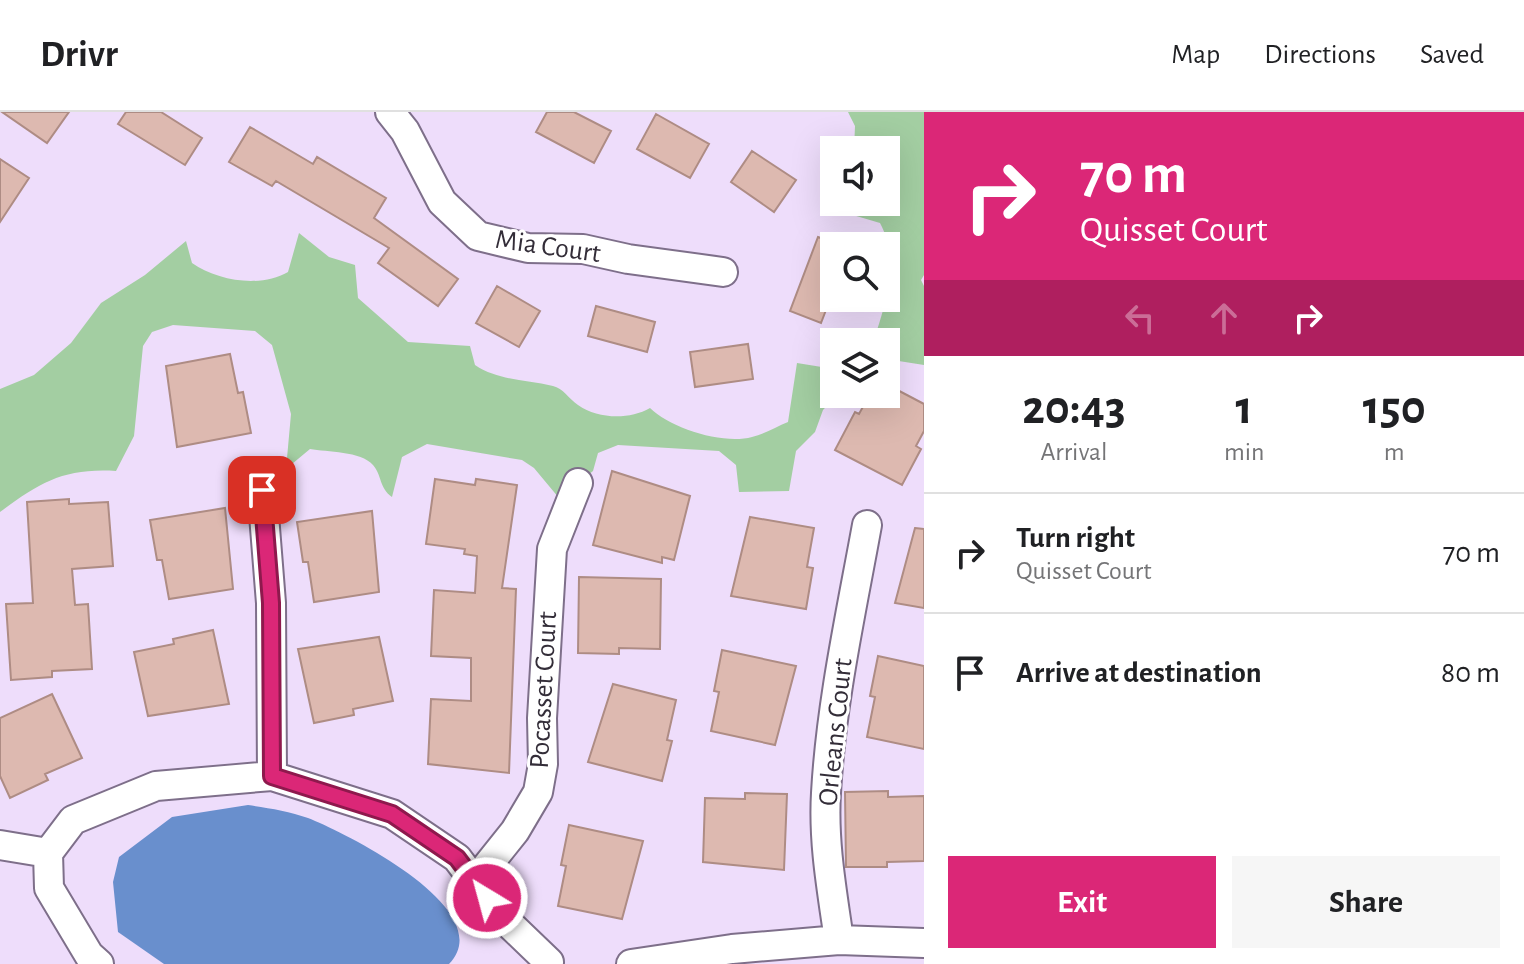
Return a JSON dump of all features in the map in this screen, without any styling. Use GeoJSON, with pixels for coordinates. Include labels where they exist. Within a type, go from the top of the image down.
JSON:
{"type":"FeatureCollection","features":[{"type":"Feature","properties":{"kind":"street","name":"Mia Court"},"geometry":{"type":"LineString","coordinates":[[390,112],[405,131],[442,202],[478,236],[528,248],[583,249],[628,259],[723,272]]}},
{"type":"Feature","properties":{"kind":"street","name":"Pocasset Court"},"geometry":{"type":"LineString","coordinates":[[475,881],[515,831],[538,792],[543,764],[543,704],[552,549],[578,483]]}},
{"type":"Feature","properties":{"kind":"street"},"geometry":{"type":"LineString","coordinates":[[262,490],[271,603],[272,776]]}},
{"type":"Feature","properties":{"kind":"street","name":"Orleans Court"},"geometry":{"type":"LineString","coordinates":[[839,940],[828,867],[826,794],[842,660],[867,525]]}},
{"type":"Feature","properties":{"kind":"street"},"geometry":{"type":"LineString","coordinates":[[99,964],[89,955],[49,888],[48,853],[73,820],[156,786],[272,776],[392,814],[457,858],[500,915],[556,963]]}},
{"type":"Feature","properties":{"kind":"street"},"geometry":{"type":"LineString","coordinates":[[0,845],[48,853]]}},
{"type":"Feature","properties":{"kind":"street"},"geometry":{"type":"LineString","coordinates":[[631,964],[733,957],[839,940],[924,943]]}},
{"type":"Feature","properties":{"kind":"green space"},"geometry":{"type":"Polygon","coordinates":[[[848,112],[924,112],[924,275],[921,280],[924,286],[924,365],[900,361],[900,328],[877,328],[882,312],[900,312],[900,232],[884,232],[880,223],[856,216],[900,216],[900,136],[855,136],[855,126],[848,112]]]}},
{"type":"Feature","properties":{"kind":"green space"},"geometry":{"type":"Polygon","coordinates":[[[299,233],[329,257],[355,265],[358,298],[408,342],[470,346],[475,365],[484,370],[503,377],[557,387],[578,405],[595,413],[623,416],[650,408],[670,422],[712,437],[740,439],[756,436],[788,422],[797,363],[820,367],[820,408],[825,408],[815,432],[796,451],[789,491],[739,492],[736,465],[719,451],[618,445],[598,453],[593,471],[559,498],[534,468],[522,460],[427,444],[402,457],[392,497],[385,490],[373,465],[360,457],[310,449],[286,469],[291,414],[272,345],[255,331],[173,325],[152,332],[143,346],[134,436],[116,471],[82,472],[54,479],[0,512],[0,389],[34,375],[71,343],[101,303],[145,275],[186,241],[192,263],[226,278],[265,280],[288,272],[299,233]]]}},
{"type":"Feature","properties":{"kind":"water"},"geometry":{"type":"Polygon","coordinates":[[[248,805],[286,812],[327,826],[412,876],[437,898],[454,921],[459,943],[449,964],[164,964],[118,932],[113,882],[119,857],[172,817],[248,805]]]}},
{"type":"Feature","properties":{"kind":"building"},"geometry":{"type":"Polygon","coordinates":[[[2,112],[69,112],[47,143],[2,112]]]}},
{"type":"Feature","properties":{"kind":"building"},"geometry":{"type":"Polygon","coordinates":[[[126,112],[161,112],[202,138],[185,165],[118,124],[126,112]]]}},
{"type":"Feature","properties":{"kind":"building"},"geometry":{"type":"Polygon","coordinates":[[[547,112],[574,112],[611,131],[594,163],[536,132],[547,112]]]}},
{"type":"Feature","properties":{"kind":"building"},"geometry":{"type":"Polygon","coordinates":[[[656,114],[709,144],[690,178],[637,149],[656,114]]]}},
{"type":"Feature","properties":{"kind":"building"},"geometry":{"type":"Polygon","coordinates":[[[250,127],[313,164],[317,157],[386,198],[374,218],[458,279],[438,306],[378,263],[389,248],[276,181],[272,186],[229,162],[250,127]]]}},
{"type":"Feature","properties":{"kind":"building"},"geometry":{"type":"Polygon","coordinates":[[[752,151],[796,180],[774,212],[731,182],[752,151]]]}},
{"type":"Feature","properties":{"kind":"building"},"geometry":{"type":"Polygon","coordinates":[[[0,159],[29,178],[0,222],[0,159]]]}},
{"type":"Feature","properties":{"kind":"building"},"geometry":{"type":"Polygon","coordinates":[[[820,238],[820,312],[825,312],[821,323],[790,311],[820,238]]]}},
{"type":"Feature","properties":{"kind":"building"},"geometry":{"type":"Polygon","coordinates":[[[497,286],[540,311],[519,347],[476,323],[497,286]]]}},
{"type":"Feature","properties":{"kind":"building"},"geometry":{"type":"Polygon","coordinates":[[[596,306],[655,322],[647,352],[588,336],[596,306]]]}},
{"type":"Feature","properties":{"kind":"building"},"geometry":{"type":"Polygon","coordinates":[[[748,344],[753,379],[695,387],[690,352],[748,344]]]}},
{"type":"Feature","properties":{"kind":"building"},"geometry":{"type":"Polygon","coordinates":[[[230,354],[238,393],[243,392],[251,433],[177,447],[166,366],[230,354]]]}},
{"type":"Feature","properties":{"kind":"building"},"geometry":{"type":"Polygon","coordinates":[[[900,391],[924,404],[924,431],[916,446],[921,449],[902,485],[835,450],[855,412],[859,414],[862,408],[900,408],[900,391]]]}},
{"type":"Feature","properties":{"kind":"building"},"geometry":{"type":"Polygon","coordinates":[[[612,471],[690,496],[674,560],[662,557],[662,563],[593,545],[612,471]]]}},
{"type":"Feature","properties":{"kind":"building"},"geometry":{"type":"Polygon","coordinates":[[[435,479],[475,485],[476,479],[517,485],[502,588],[516,589],[509,773],[428,764],[431,699],[471,701],[471,658],[431,656],[434,590],[475,593],[477,556],[464,554],[465,549],[426,544],[435,479]]]}},
{"type":"Feature","properties":{"kind":"building"},"geometry":{"type":"Polygon","coordinates":[[[69,499],[69,504],[108,502],[113,566],[72,569],[75,605],[88,604],[92,669],[52,671],[52,677],[11,680],[6,604],[33,603],[27,502],[69,499]]]}},
{"type":"Feature","properties":{"kind":"building"},"geometry":{"type":"Polygon","coordinates":[[[225,508],[233,589],[169,599],[162,560],[157,560],[150,520],[225,508]]]}},
{"type":"Feature","properties":{"kind":"building"},"geometry":{"type":"Polygon","coordinates":[[[372,511],[379,592],[314,602],[308,562],[303,562],[297,522],[372,511]]]}},
{"type":"Feature","properties":{"kind":"building"},"geometry":{"type":"Polygon","coordinates":[[[750,517],[814,528],[807,567],[813,568],[806,609],[731,596],[750,517]]]}},
{"type":"Feature","properties":{"kind":"building"},"geometry":{"type":"Polygon","coordinates":[[[915,528],[924,529],[924,608],[895,603],[915,528]]]}},
{"type":"Feature","properties":{"kind":"building"},"geometry":{"type":"Polygon","coordinates":[[[579,577],[661,579],[660,649],[619,648],[619,654],[578,653],[579,577]]]}},
{"type":"Feature","properties":{"kind":"building"},"geometry":{"type":"Polygon","coordinates":[[[213,630],[229,704],[148,716],[134,652],[174,644],[173,639],[213,630]]]}},
{"type":"Feature","properties":{"kind":"building"},"geometry":{"type":"Polygon","coordinates":[[[379,637],[393,701],[353,709],[354,715],[314,723],[298,649],[379,637]]]}},
{"type":"Feature","properties":{"kind":"building"},"geometry":{"type":"Polygon","coordinates":[[[722,650],[796,666],[775,745],[711,731],[719,692],[714,691],[722,650]]]}},
{"type":"Feature","properties":{"kind":"building"},"geometry":{"type":"Polygon","coordinates":[[[878,656],[924,666],[924,749],[867,737],[875,697],[870,696],[878,656]]]}},
{"type":"Feature","properties":{"kind":"building"},"geometry":{"type":"Polygon","coordinates":[[[613,684],[676,700],[667,740],[672,741],[662,781],[588,762],[613,684]]]}},
{"type":"Feature","properties":{"kind":"building"},"geometry":{"type":"Polygon","coordinates":[[[52,694],[82,758],[45,774],[48,780],[10,798],[0,776],[0,718],[52,694]]]}},
{"type":"Feature","properties":{"kind":"building"},"geometry":{"type":"Polygon","coordinates":[[[888,791],[888,797],[924,796],[924,861],[887,862],[887,867],[846,867],[845,792],[888,791]]]}},
{"type":"Feature","properties":{"kind":"building"},"geometry":{"type":"Polygon","coordinates":[[[745,793],[787,794],[784,870],[703,862],[705,798],[745,799],[745,793]]]}},
{"type":"Feature","properties":{"kind":"building"},"geometry":{"type":"Polygon","coordinates":[[[569,825],[643,841],[622,919],[558,906],[566,866],[561,865],[569,825]]]}},
{"type":"Feature","properties":{"kind":"route"},"geometry":{"type":"LineString","coordinates":[[262,490],[271,603],[272,776],[392,814],[457,858],[487,898]]}}]}
